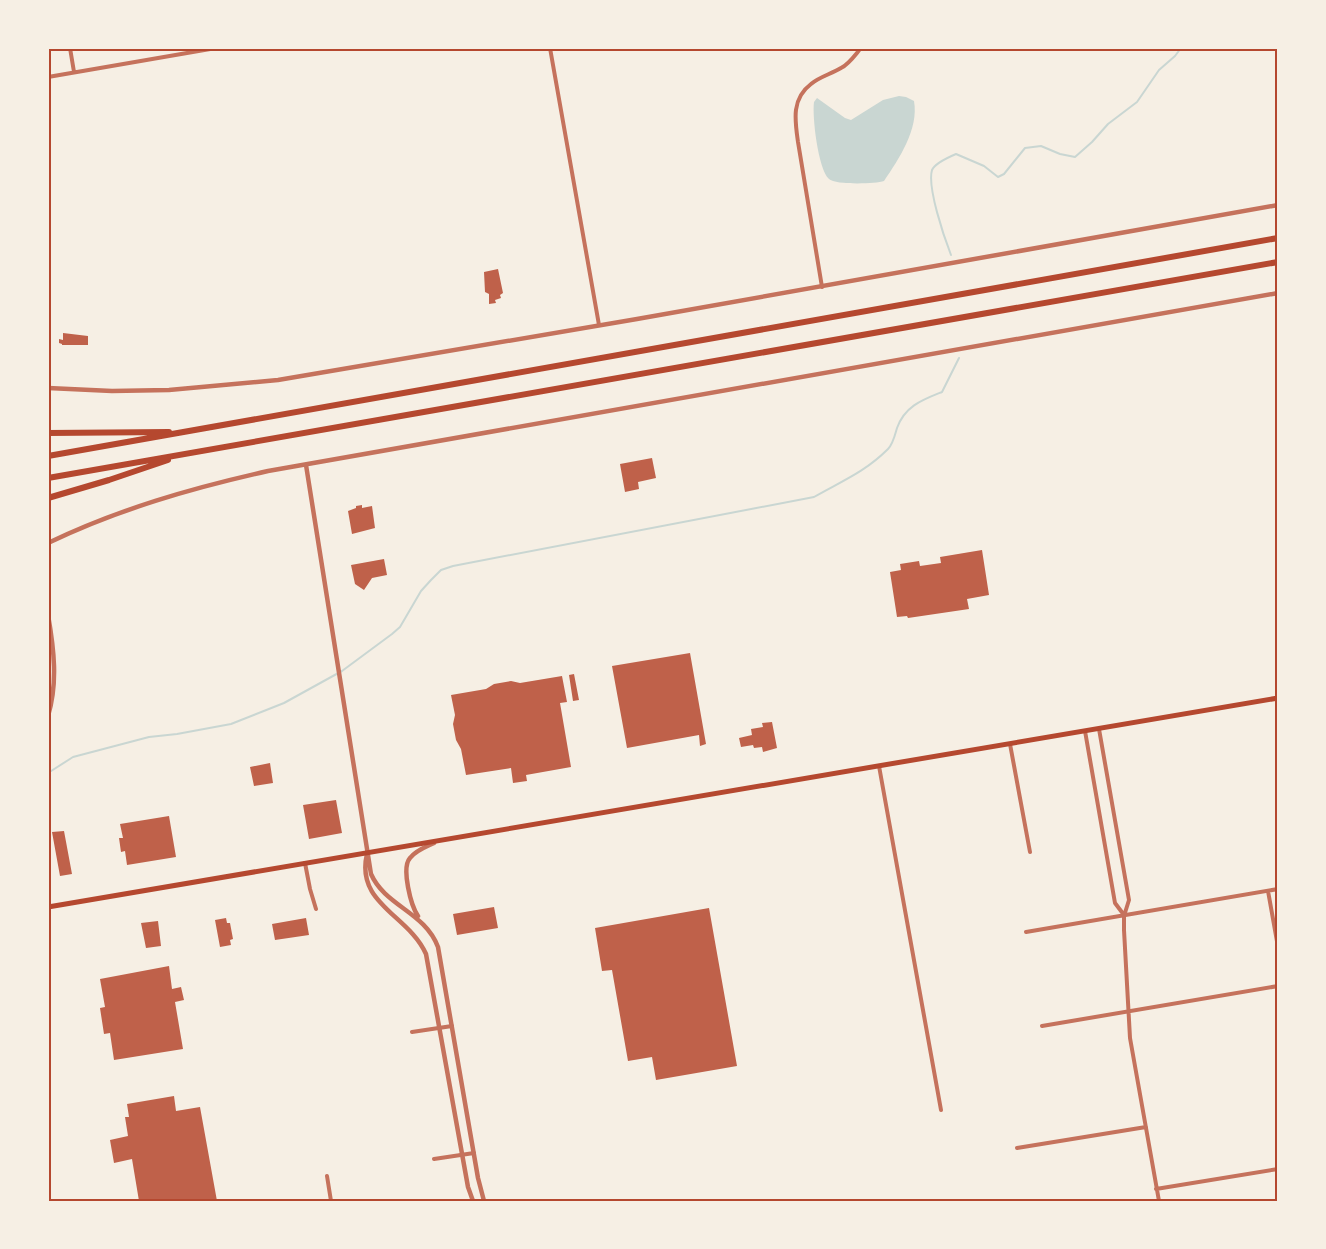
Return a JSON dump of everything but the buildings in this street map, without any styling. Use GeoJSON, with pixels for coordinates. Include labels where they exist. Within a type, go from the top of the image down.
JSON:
{"type":"FeatureCollection","features":[{"type":"Feature","properties":{"kind":"highway"},"geometry":{"type":"LineString","coordinates":[[48,456],[1278,238]]}},
{"type":"Feature","properties":{"kind":"highway"},"geometry":{"type":"LineString","coordinates":[[48,478],[1278,262]]}},
{"type":"Feature","properties":{"kind":"highway"},"geometry":{"type":"LineString","coordinates":[[48,433],[184,432]]}},
{"type":"Feature","properties":{"kind":"highway"},"geometry":{"type":"LineString","coordinates":[[48,498],[189,453]]}},
{"type":"Feature","properties":{"kind":"main road"},"geometry":{"type":"LineString","coordinates":[[48,907],[1278,698]]}},
{"type":"Feature","properties":{"kind":"street"},"geometry":{"type":"LineString","coordinates":[[70,48],[74,72]]}},
{"type":"Feature","properties":{"kind":"street"},"geometry":{"type":"LineString","coordinates":[[166,48],[167,56]]}},
{"type":"Feature","properties":{"kind":"street"},"geometry":{"type":"LineString","coordinates":[[48,77],[216,48]]}},
{"type":"Feature","properties":{"kind":"street"},"geometry":{"type":"LineString","coordinates":[[550,48],[599,326]]}},
{"type":"Feature","properties":{"kind":"street"},"geometry":{"type":"LineString","coordinates":[[822,287],[798,142],[796,106],[810,84],[843,67],[861,48]]}},
{"type":"Feature","properties":{"kind":"street"},"geometry":{"type":"LineString","coordinates":[[48,388],[160,390],[264,382],[599,326],[1278,206]]}},
{"type":"Feature","properties":{"kind":"street"},"geometry":{"type":"LineString","coordinates":[[48,543],[121,512],[164,497],[229,480],[1278,293]]}},
{"type":"Feature","properties":{"kind":"street"},"geometry":{"type":"LineString","coordinates":[[306,465],[371,874],[376,884],[421,921]]}},
{"type":"Feature","properties":{"kind":"street"},"geometry":{"type":"LineString","coordinates":[[48,615],[54,689],[48,716]]}},
{"type":"Feature","properties":{"kind":"street"},"geometry":{"type":"LineString","coordinates":[[1099,729],[1129,900],[1124,916],[1130,1038],[1158,1201]]}},
{"type":"Feature","properties":{"kind":"street"},"geometry":{"type":"LineString","coordinates":[[1085,731],[1115,903],[1124,916]]}},
{"type":"Feature","properties":{"kind":"street"},"geometry":{"type":"LineString","coordinates":[[1010,744],[1030,852]]}},
{"type":"Feature","properties":{"kind":"street"},"geometry":{"type":"LineString","coordinates":[[879,766],[941,1110]]}},
{"type":"Feature","properties":{"kind":"street"},"geometry":{"type":"LineString","coordinates":[[437,841],[415,852],[407,860],[406,872],[414,911],[429,930],[438,947],[484,1201]]}},
{"type":"Feature","properties":{"kind":"street"},"geometry":{"type":"LineString","coordinates":[[368,852],[364,866],[372,895],[416,937],[426,954],[472,1201]]}},
{"type":"Feature","properties":{"kind":"street"},"geometry":{"type":"LineString","coordinates":[[305,863],[316,909]]}},
{"type":"Feature","properties":{"kind":"street"},"geometry":{"type":"LineString","coordinates":[[1026,932],[1278,889]]}},
{"type":"Feature","properties":{"kind":"street"},"geometry":{"type":"LineString","coordinates":[[1268,891],[1278,947]]}},
{"type":"Feature","properties":{"kind":"street"},"geometry":{"type":"LineString","coordinates":[[1042,1026],[1278,986]]}},
{"type":"Feature","properties":{"kind":"street"},"geometry":{"type":"LineString","coordinates":[[412,1032],[452,1026]]}},
{"type":"Feature","properties":{"kind":"street"},"geometry":{"type":"LineString","coordinates":[[1017,1148],[1146,1127]]}},
{"type":"Feature","properties":{"kind":"street"},"geometry":{"type":"LineString","coordinates":[[434,1159],[474,1153]]}},
{"type":"Feature","properties":{"kind":"street"},"geometry":{"type":"LineString","coordinates":[[1156,1189],[1278,1169]]}},
{"type":"Feature","properties":{"kind":"street"},"geometry":{"type":"LineString","coordinates":[[327,1176],[331,1201]]}},
{"type":"Feature","properties":{"kind":"shaded area"},"geometry":{"type":"Polygon","coordinates":[[[899,96],[914,101],[914,122],[901,153],[884,181],[847,183],[829,179],[822,165],[815,130],[814,102],[817,98],[851,120],[883,100],[899,96]]]}},
{"type":"Feature","properties":{"kind":"waterway"},"geometry":{"type":"LineString","coordinates":[[951,255],[944,237],[932,188],[932,170],[936,165],[956,154],[984,166],[998,177],[1004,174],[1025,148],[1041,146],[1075,157],[1108,124],[1137,102],[1159,70],[1181,48]]}},
{"type":"Feature","properties":{"kind":"waterway"},"geometry":{"type":"LineString","coordinates":[[48,773],[73,757],[149,737],[231,724],[284,703],[342,671],[392,634],[400,627],[421,591],[441,570],[814,497],[862,470],[888,449],[893,442],[900,420],[909,409],[942,392],[959,358]]}}]}
